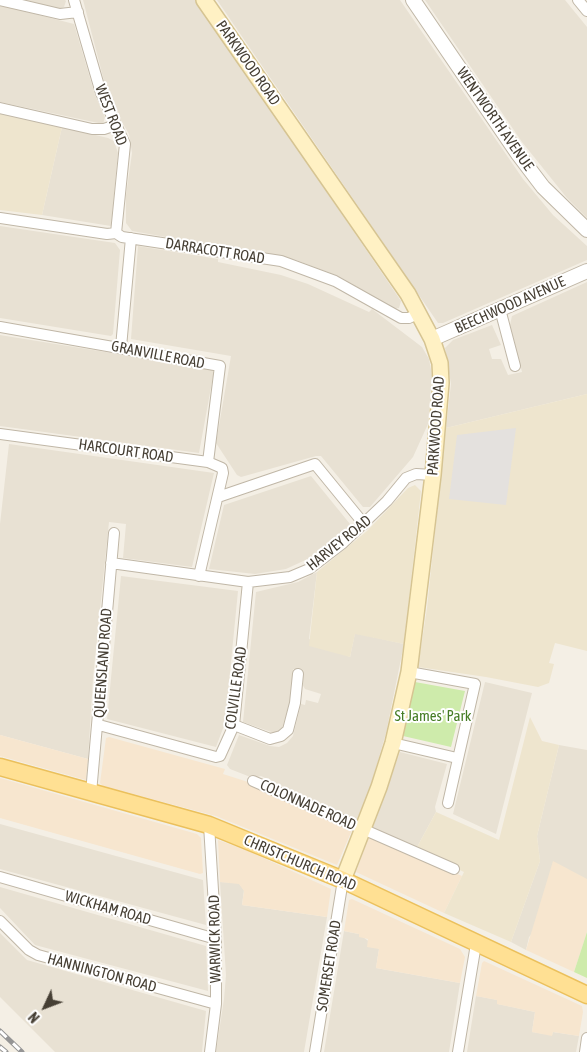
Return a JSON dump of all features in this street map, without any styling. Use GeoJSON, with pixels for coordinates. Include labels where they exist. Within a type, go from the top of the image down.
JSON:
{"type":"FeatureCollection","features":[{"type":"Feature","properties":{"kind":"main road","name":"PARKWOOD ROAD"},"geometry":{"type":"LineString","coordinates":[[204,0],[301,138],[419,313],[432,339],[440,363],[441,383],[433,475],[409,672],[393,743],[343,880]]}},
{"type":"Feature","properties":{"kind":"main road","name":"CHRISTCHURCH ROAD"},"geometry":{"type":"LineString","coordinates":[[0,767],[209,825],[343,880],[587,995]]}},
{"type":"Feature","properties":{"kind":"street"},"geometry":{"type":"LineString","coordinates":[[0,0],[60,14],[78,12]]}},
{"type":"Feature","properties":{"kind":"street","name":"WEST ROAD"},"geometry":{"type":"LineString","coordinates":[[74,0],[100,93],[125,144],[116,233]]}},
{"type":"Feature","properties":{"kind":"street","name":"WENTWORTH AVENUE"},"geometry":{"type":"LineString","coordinates":[[413,0],[538,180],[587,230]]}},
{"type":"Feature","properties":{"kind":"street"},"geometry":{"type":"LineString","coordinates":[[578,0],[587,11]]}},
{"type":"Feature","properties":{"kind":"street"},"geometry":{"type":"LineString","coordinates":[[0,108],[92,129],[104,129],[116,125]]}},
{"type":"Feature","properties":{"kind":"street","name":"DARRACOTT ROAD"},"geometry":{"type":"LineString","coordinates":[[0,218],[107,234],[116,233],[122,237],[237,254],[300,266],[335,281],[401,318],[409,318],[419,313]]}},
{"type":"Feature","properties":{"kind":"street"},"geometry":{"type":"LineString","coordinates":[[121,348],[130,238]]}},
{"type":"Feature","properties":{"kind":"street","name":"BEECHWOOD AVENUE"},"geometry":{"type":"LineString","coordinates":[[432,339],[587,271]]}},
{"type":"Feature","properties":{"kind":"street"},"geometry":{"type":"LineString","coordinates":[[500,309],[515,366]]}},
{"type":"Feature","properties":{"kind":"street","name":"GRANVILLE ROAD"},"geometry":{"type":"LineString","coordinates":[[0,327],[220,366],[208,462]]}},
{"type":"Feature","properties":{"kind":"street","name":"HARCOURT ROAD"},"geometry":{"type":"LineString","coordinates":[[0,438],[208,462]]}},
{"type":"Feature","properties":{"kind":"street"},"geometry":{"type":"LineString","coordinates":[[199,576],[223,474],[222,468],[208,462]]}},
{"type":"Feature","properties":{"kind":"street"},"geometry":{"type":"LineString","coordinates":[[218,497],[314,464],[364,524]]}},
{"type":"Feature","properties":{"kind":"street","name":"HARVEY ROAD"},"geometry":{"type":"LineString","coordinates":[[111,564],[248,582],[276,580],[309,569],[364,524],[406,478],[416,474],[433,475]]}},
{"type":"Feature","properties":{"kind":"street","name":"QUEENSLAND ROAD"},"geometry":{"type":"LineString","coordinates":[[91,793],[99,725],[114,533]]}},
{"type":"Feature","properties":{"kind":"street","name":"COLVILLE ROAD"},"geometry":{"type":"LineString","coordinates":[[99,725],[216,757],[223,753],[234,725],[248,582]]}},
{"type":"Feature","properties":{"kind":"street"},"geometry":{"type":"LineString","coordinates":[[409,672],[476,684],[457,758],[448,803]]}},
{"type":"Feature","properties":{"kind":"street"},"geometry":{"type":"LineString","coordinates":[[234,725],[270,739],[281,736],[288,730],[295,703],[298,674]]}},
{"type":"Feature","properties":{"kind":"street"},"geometry":{"type":"LineString","coordinates":[[393,743],[457,758]]}},
{"type":"Feature","properties":{"kind":"street","name":"COLONNADE ROAD"},"geometry":{"type":"LineString","coordinates":[[254,781],[454,869]]}},
{"type":"Feature","properties":{"kind":"street","name":"WARWICK ROAD"},"geometry":{"type":"LineString","coordinates":[[209,825],[216,939],[216,1004],[210,1052]]}},
{"type":"Feature","properties":{"kind":"street","name":"WICKHAM ROAD"},"geometry":{"type":"LineString","coordinates":[[0,877],[216,939]]}},
{"type":"Feature","properties":{"kind":"street","name":"SOMERSET ROAD"},"geometry":{"type":"LineString","coordinates":[[315,1052],[343,880]]}},
{"type":"Feature","properties":{"kind":"street","name":"HANNINGTON ROAD"},"geometry":{"type":"LineString","coordinates":[[0,921],[29,950],[38,955],[216,1004]]}},
{"type":"Feature","properties":{"kind":"street"},"geometry":{"type":"LineString","coordinates":[[458,1052],[476,944]]}},
{"type":"Feature","properties":{"kind":"street"},"geometry":{"type":"LineString","coordinates":[[584,1052],[587,1038]]}},
{"type":"Feature","properties":{"kind":"shaded area"},"geometry":{"type":"Polygon","coordinates":[[[22,0],[66,1],[64,7],[59,9],[22,0]]]}},
{"type":"Feature","properties":{"kind":"shaded area"},"geometry":{"type":"Polygon","coordinates":[[[83,0],[196,0],[401,301],[399,308],[395,309],[338,276],[296,260],[132,231],[126,223],[126,195],[132,153],[129,134],[109,100],[83,0]]]}},
{"type":"Feature","properties":{"kind":"shaded area"},"geometry":{"type":"Polygon","coordinates":[[[217,0],[400,0],[523,179],[553,215],[587,246],[587,260],[443,323],[438,323],[217,0]]]}},
{"type":"Feature","properties":{"kind":"shaded area"},"geometry":{"type":"Polygon","coordinates":[[[425,0],[565,0],[587,27],[587,218],[567,198],[522,142],[425,0]]]}},
{"type":"Feature","properties":{"kind":"shaded area"},"geometry":{"type":"Polygon","coordinates":[[[0,5],[74,24],[95,95],[105,117],[103,124],[0,102],[0,5]]]}},
{"type":"Feature","properties":{"kind":"shaded area"},"geometry":{"type":"Polygon","coordinates":[[[0,113],[62,127],[42,215],[0,210],[0,113]]]}},
{"type":"Feature","properties":{"kind":"shaded area"},"geometry":{"type":"Polygon","coordinates":[[[62,127],[114,141],[118,153],[111,226],[42,215],[62,127]]]}},
{"type":"Feature","properties":{"kind":"shaded area"},"geometry":{"type":"Polygon","coordinates":[[[0,226],[115,243],[120,250],[113,334],[111,336],[0,318],[0,226]]]}},
{"type":"Feature","properties":{"kind":"shaded area"},"geometry":{"type":"Polygon","coordinates":[[[138,246],[218,259],[218,262],[281,275],[308,284],[369,312],[372,309],[422,347],[429,359],[432,375],[428,424],[413,457],[370,507],[363,507],[321,456],[241,477],[237,475],[216,443],[231,356],[131,339],[138,246]]]}},
{"type":"Feature","properties":{"kind":"shaded area"},"geometry":{"type":"Polygon","coordinates":[[[587,282],[587,394],[446,428],[451,384],[445,348],[453,340],[492,325],[501,345],[489,349],[492,359],[501,359],[508,375],[522,372],[510,325],[512,316],[587,282]]]}},
{"type":"Feature","properties":{"kind":"shaded area"},"geometry":{"type":"Polygon","coordinates":[[[0,335],[211,369],[214,371],[199,453],[0,426],[0,335]]]}},
{"type":"Feature","properties":{"kind":"shaded area"},"geometry":{"type":"Polygon","coordinates":[[[587,394],[587,651],[555,643],[549,663],[554,664],[549,683],[538,687],[418,667],[427,608],[446,428],[587,394]]]}},
{"type":"Feature","properties":{"kind":"shaded area"},"geometry":{"type":"Polygon","coordinates":[[[516,428],[506,505],[449,499],[457,435],[516,428]]]}},
{"type":"Feature","properties":{"kind":"shaded area"},"geometry":{"type":"Polygon","coordinates":[[[9,444],[214,473],[192,567],[123,558],[126,524],[109,522],[93,678],[88,759],[0,735],[0,524],[9,444]]]}},
{"type":"Feature","properties":{"kind":"shaded area"},"geometry":{"type":"Polygon","coordinates":[[[311,476],[350,524],[349,528],[312,557],[286,569],[255,574],[209,569],[224,505],[311,476]]]}},
{"type":"Feature","properties":{"kind":"shaded area"},"geometry":{"type":"Polygon","coordinates":[[[415,485],[421,491],[404,644],[355,634],[350,657],[309,646],[317,572],[367,531],[408,488],[415,485]]]}},
{"type":"Feature","properties":{"kind":"shaded area"},"geometry":{"type":"Polygon","coordinates":[[[317,572],[309,639],[350,657],[355,633],[404,644],[386,733],[370,788],[356,822],[261,776],[253,778],[230,769],[227,765],[239,735],[270,746],[279,747],[287,743],[293,736],[301,704],[305,705],[306,700],[318,703],[321,694],[305,689],[301,682],[302,671],[293,669],[291,698],[281,732],[274,733],[243,722],[256,592],[298,582],[317,572]]]}},
{"type":"Feature","properties":{"kind":"shaded area"},"geometry":{"type":"Polygon","coordinates":[[[121,576],[238,591],[225,723],[216,747],[107,719],[121,576]]]}},
{"type":"Feature","properties":{"kind":"shaded area"},"geometry":{"type":"Polygon","coordinates":[[[485,682],[532,693],[496,834],[453,814],[485,682]]]}},
{"type":"Feature","properties":{"kind":"shaded area"},"geometry":{"type":"Polygon","coordinates":[[[530,717],[542,741],[559,745],[537,836],[540,861],[511,942],[444,913],[464,872],[416,849],[436,812],[499,840],[530,717]]]}},
{"type":"Feature","properties":{"kind":"shaded area"},"geometry":{"type":"Polygon","coordinates":[[[0,735],[88,759],[86,780],[0,756],[0,735]]]}},
{"type":"Feature","properties":{"kind":"shaded area"},"geometry":{"type":"Polygon","coordinates":[[[109,737],[225,769],[223,774],[248,782],[352,830],[337,865],[216,816],[103,786],[100,783],[106,738],[109,737]]]}},
{"type":"Feature","properties":{"kind":"shaded area"},"geometry":{"type":"Polygon","coordinates":[[[559,745],[587,750],[587,879],[529,937],[526,950],[511,942],[540,861],[537,836],[559,745]]]}},
{"type":"Feature","properties":{"kind":"shaded area"},"geometry":{"type":"Polygon","coordinates":[[[400,752],[447,764],[435,807],[436,812],[416,849],[371,832],[400,752]]]}},
{"type":"Feature","properties":{"kind":"shaded area"},"geometry":{"type":"Polygon","coordinates":[[[0,778],[197,834],[201,838],[203,873],[200,874],[0,818],[0,778]]]}},
{"type":"Feature","properties":{"kind":"shaded area"},"geometry":{"type":"Polygon","coordinates":[[[0,824],[203,880],[206,925],[0,869],[0,824]]]}},
{"type":"Feature","properties":{"kind":"shaded area"},"geometry":{"type":"Polygon","coordinates":[[[369,836],[462,876],[444,913],[356,872],[369,836]]]}},
{"type":"Feature","properties":{"kind":"shaded area"},"geometry":{"type":"Polygon","coordinates":[[[218,840],[246,850],[331,889],[327,917],[242,905],[244,891],[239,884],[220,882],[218,840]]]}},
{"type":"Feature","properties":{"kind":"shaded area"},"geometry":{"type":"Polygon","coordinates":[[[553,861],[587,879],[587,932],[574,972],[526,950],[553,861]]]}},
{"type":"Feature","properties":{"kind":"shaded area"},"geometry":{"type":"Polygon","coordinates":[[[220,882],[239,883],[244,890],[242,905],[327,917],[304,1052],[216,1052],[226,975],[220,882]]]}},
{"type":"Feature","properties":{"kind":"shaded area"},"geometry":{"type":"Polygon","coordinates":[[[0,887],[206,946],[208,991],[35,945],[0,908],[0,887]]]}},
{"type":"Feature","properties":{"kind":"shaded area"},"geometry":{"type":"Polygon","coordinates":[[[352,899],[460,949],[465,957],[460,983],[376,968],[379,949],[367,947],[368,939],[359,937],[359,934],[344,931],[349,900],[352,899]]]}},
{"type":"Feature","properties":{"kind":"shaded area"},"geometry":{"type":"Polygon","coordinates":[[[344,931],[359,934],[379,949],[376,968],[460,983],[449,1052],[324,1052],[344,931]]]}},
{"type":"Feature","properties":{"kind":"shaded area"},"geometry":{"type":"Polygon","coordinates":[[[0,933],[27,960],[206,1011],[202,1052],[55,1052],[0,997],[0,933]]]}},
{"type":"Feature","properties":{"kind":"shaded area"},"geometry":{"type":"Polygon","coordinates":[[[484,961],[582,1006],[583,1012],[579,1036],[553,1032],[552,1036],[532,1032],[535,1012],[497,1004],[497,1000],[476,996],[482,963],[484,961]]]}},
{"type":"Feature","properties":{"kind":"shaded area"},"geometry":{"type":"Polygon","coordinates":[[[476,996],[498,1000],[498,1004],[535,1012],[532,1032],[552,1035],[553,1032],[579,1036],[576,1052],[467,1052],[476,996]]]}},
{"type":"Feature","properties":{"kind":"green space","name":"St James' Park"},"geometry":{"type":"Polygon","coordinates":[[[415,682],[465,691],[451,747],[403,736],[415,682]]]}},
{"type":"Feature","properties":{"kind":"green space"},"geometry":{"type":"Polygon","coordinates":[[[587,932],[587,978],[574,972],[587,932]]]}},
{"type":"Feature","properties":{"kind":"railway"},"geometry":{"type":"LineString","coordinates":[[0,1031],[22,1052]]}},
{"type":"Feature","properties":{"kind":"railway"},"geometry":{"type":"LineString","coordinates":[[0,1047],[6,1052]]}}]}
